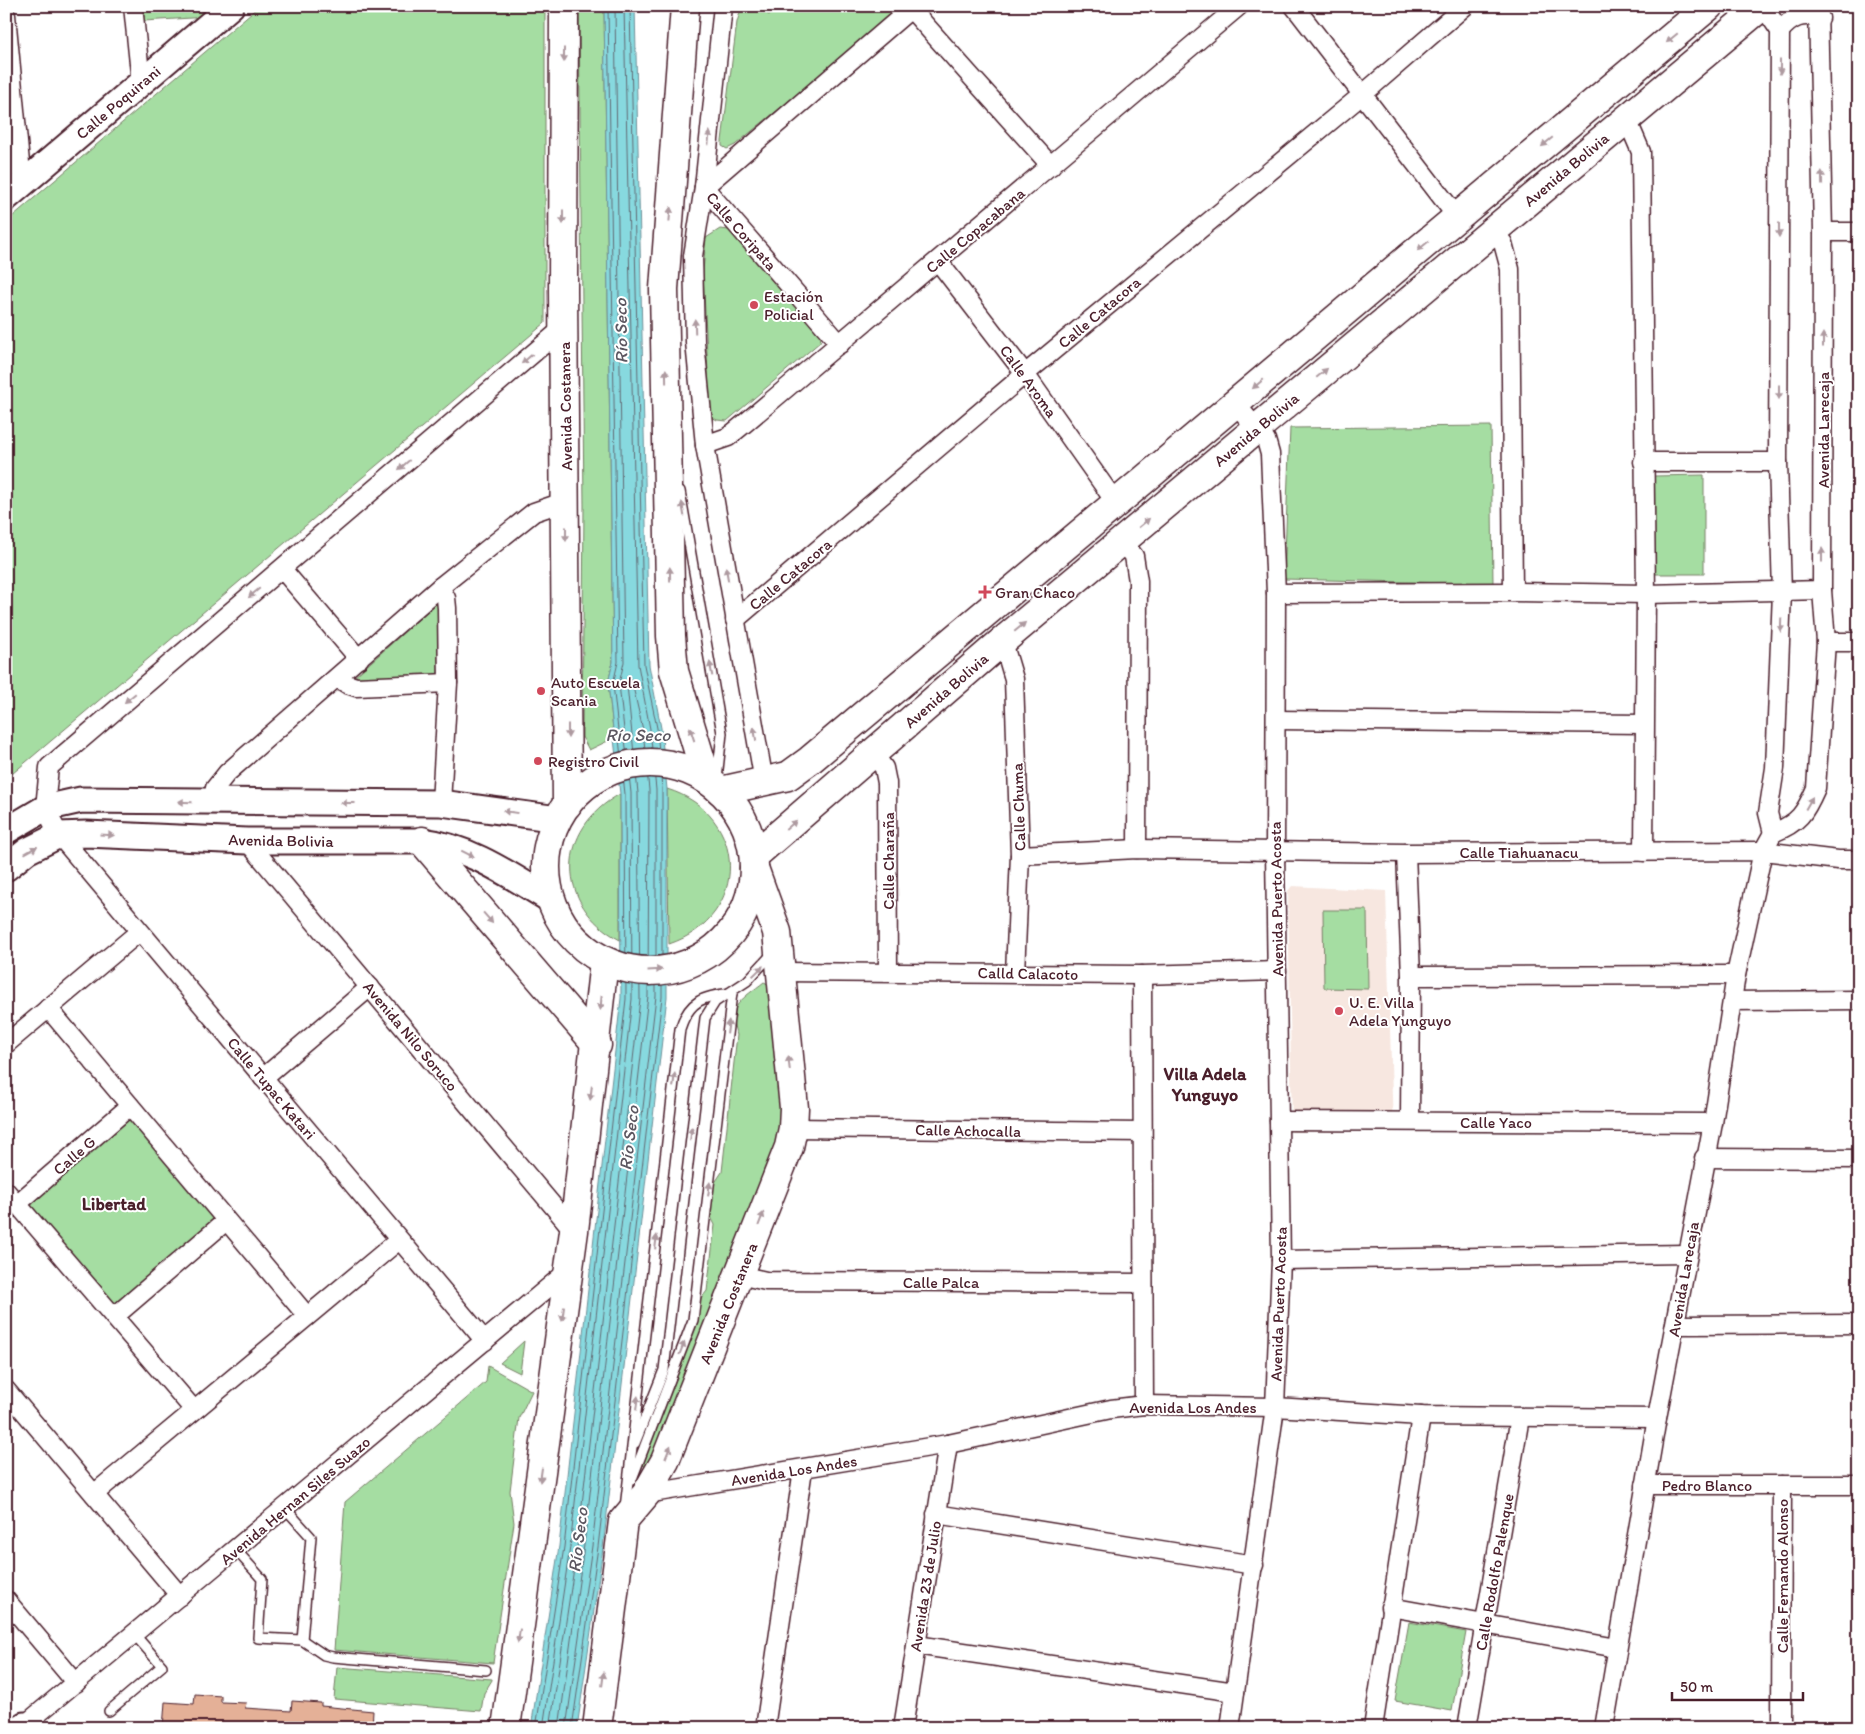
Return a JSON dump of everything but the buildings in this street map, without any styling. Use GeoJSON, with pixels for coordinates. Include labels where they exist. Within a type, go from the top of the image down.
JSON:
{"type":"FeatureCollection","features":[{"type":"Feature","properties":{"kind":"main road","name":"Avenida Costanera"},"geometry":{"type":"LineString","coordinates":[[564,6],[564,327],[568,806],[548,851],[546,868],[551,900],[562,922],[578,942],[613,964]]}},
{"type":"Feature","properties":{"kind":"main road"},"geometry":{"type":"LineString","coordinates":[[685,6],[664,289],[672,658],[691,731],[709,782]]}},
{"type":"Feature","properties":{"kind":"main road","name":"Avenida Bolivia"},"geometry":{"type":"LineString","coordinates":[[709,782],[764,782],[788,776],[810,760],[1710,6]]}},
{"type":"Feature","properties":{"kind":"main road","name":"Avenida Bolivia"},"geometry":{"type":"LineString","coordinates":[[754,862],[873,753],[999,644],[1762,6]]}},
{"type":"Feature","properties":{"kind":"main road"},"geometry":{"type":"LineString","coordinates":[[568,806],[592,781],[624,767],[658,764],[709,782]]}},
{"type":"Feature","properties":{"kind":"main road","name":"Avenida Costanera"},"geometry":{"type":"LineString","coordinates":[[597,1728],[623,1521],[636,1493],[665,1461],[789,1147],[793,1128],[794,1108],[777,932],[754,862],[749,834],[742,818],[709,782]]}},
{"type":"Feature","properties":{"kind":"main road"},"geometry":{"type":"LineString","coordinates":[[422,841],[597,1045]]}},
{"type":"Feature","properties":{"kind":"main road"},"geometry":{"type":"LineString","coordinates":[[506,1728],[574,1231],[597,1045],[613,964],[655,971],[689,964],[712,950],[731,933],[748,902],[754,862]]}},
{"type":"Feature","properties":{"kind":"street"},"geometry":{"type":"LineString","coordinates":[[132,6],[141,83]]}},
{"type":"Feature","properties":{"kind":"street","name":"Calle Poquirani"},"geometry":{"type":"LineString","coordinates":[[14,191],[231,6]]}},
{"type":"Feature","properties":{"kind":"street"},"geometry":{"type":"LineString","coordinates":[[723,6],[704,187],[693,256],[695,342],[705,444],[764,782]]}},
{"type":"Feature","properties":{"kind":"street","name":"Calle Copacabana"},"geometry":{"type":"LineString","coordinates":[[705,444],[728,437],[744,424],[1239,6]]}},
{"type":"Feature","properties":{"kind":"street"},"geometry":{"type":"LineString","coordinates":[[1294,6],[1457,217]]}},
{"type":"Feature","properties":{"kind":"street","name":"Calle Catacora"},"geometry":{"type":"LineString","coordinates":[[735,620],[1025,374],[1362,95],[1465,6]]}},
{"type":"Feature","properties":{"kind":"street"},"geometry":{"type":"LineString","coordinates":[[1762,6],[1780,31],[1778,462],[1782,592],[1775,768],[1768,813],[1773,833]]}},
{"type":"Feature","properties":{"kind":"street"},"geometry":{"type":"LineString","coordinates":[[704,187],[911,7],[1051,166]]}},
{"type":"Feature","properties":{"kind":"street"},"geometry":{"type":"LineString","coordinates":[[1780,31],[1787,22],[1797,16],[1819,12]]}},
{"type":"Feature","properties":{"kind":"street","name":"Avenida Larecaja"},"geometry":{"type":"LineString","coordinates":[[1604,1728],[1645,1485],[1712,1123],[1736,976],[1763,851],[1773,833],[1792,826],[1808,806],[1816,788],[1826,642],[1822,590],[1823,232],[1819,12]]}},
{"type":"Feature","properties":{"kind":"street"},"geometry":{"type":"LineString","coordinates":[[6,15],[14,191]]}},
{"type":"Feature","properties":{"kind":"street"},"geometry":{"type":"LineString","coordinates":[[1624,121],[1632,131],[1641,152],[1643,462],[1646,594],[1644,852]]}},
{"type":"Feature","properties":{"kind":"street","name":"Calle Coripata"},"geometry":{"type":"LineString","coordinates":[[704,187],[840,344]]}},
{"type":"Feature","properties":{"kind":"street"},"geometry":{"type":"LineString","coordinates":[[1493,231],[1502,243],[1510,269],[1513,592]]}},
{"type":"Feature","properties":{"kind":"street"},"geometry":{"type":"LineString","coordinates":[[1823,232],[1859,232]]}},
{"type":"Feature","properties":{"kind":"street","name":"Calle Aroma"},"geometry":{"type":"LineString","coordinates":[[938,261],[1025,374],[1116,504]]}},
{"type":"Feature","properties":{"kind":"street"},"geometry":{"type":"LineString","coordinates":[[45,808],[49,766],[564,327]]}},
{"type":"Feature","properties":{"kind":"street","name":"Avenida Puerto Acosta"},"geometry":{"type":"LineString","coordinates":[[1230,1728],[1275,1407],[1281,1260],[1275,852],[1276,594],[1270,454],[1266,440],[1235,403]]}},
{"type":"Feature","properties":{"kind":"street"},"geometry":{"type":"LineString","coordinates":[[1643,462],[1778,462]]}},
{"type":"Feature","properties":{"kind":"street"},"geometry":{"type":"LineString","coordinates":[[212,802],[214,788],[227,773],[440,587],[534,512],[566,501]]}},
{"type":"Feature","properties":{"kind":"street"},"geometry":{"type":"LineString","coordinates":[[1122,541],[1134,556],[1138,580],[1137,849]]}},
{"type":"Feature","properties":{"kind":"street"},"geometry":{"type":"LineString","coordinates":[[282,569],[359,659]]}},
{"type":"Feature","properties":{"kind":"street"},"geometry":{"type":"LineString","coordinates":[[440,587],[446,598],[447,608],[448,684],[442,803]]}},
{"type":"Feature","properties":{"kind":"street"},"geometry":{"type":"LineString","coordinates":[[1276,594],[1513,592],[1646,594],[1822,590]]}},
{"type":"Feature","properties":{"kind":"street"},"geometry":{"type":"LineString","coordinates":[[1826,642],[1859,642]]}},
{"type":"Feature","properties":{"kind":"street","name":"Calle Chuma"},"geometry":{"type":"LineString","coordinates":[[999,644],[1006,652],[1014,679],[1020,855],[1015,973]]}},
{"type":"Feature","properties":{"kind":"street"},"geometry":{"type":"LineString","coordinates":[[338,678],[356,687],[448,684]]}},
{"type":"Feature","properties":{"kind":"street"},"geometry":{"type":"LineString","coordinates":[[1276,720],[1644,724]]}},
{"type":"Feature","properties":{"kind":"street","name":"Calle Charaña"},"geometry":{"type":"LineString","coordinates":[[873,753],[884,768],[888,783],[888,972]]}},
{"type":"Feature","properties":{"kind":"street"},"geometry":{"type":"LineString","coordinates":[[6,831],[45,808],[81,800],[568,806]]}},
{"type":"Feature","properties":{"kind":"street","name":"Calle Tupac Katari"},"geometry":{"type":"LineString","coordinates":[[45,808],[59,835],[485,1341]]}},
{"type":"Feature","properties":{"kind":"street","name":"Avenida Bolivia"},"geometry":{"type":"LineString","coordinates":[[6,868],[27,851],[59,835],[86,834],[247,841],[422,841],[437,842],[465,852],[551,900]]}},
{"type":"Feature","properties":{"kind":"street","name":"Avenida Nilo Soruco"},"geometry":{"type":"LineString","coordinates":[[247,841],[574,1231]]}},
{"type":"Feature","properties":{"kind":"street","name":"Calle Tiahuanacu"},"geometry":{"type":"LineString","coordinates":[[1020,855],[1137,849],[1406,853],[1763,851],[1838,860],[1859,860]]}},
{"type":"Feature","properties":{"kind":"street"},"geometry":{"type":"LineString","coordinates":[[1406,853],[1411,976],[1410,1121]]}},
{"type":"Feature","properties":{"kind":"street"},"geometry":{"type":"LineString","coordinates":[[6,1044],[140,932]]}},
{"type":"Feature","properties":{"kind":"street","name":"Calld Calacoto"},"geometry":{"type":"LineString","coordinates":[[779,959],[888,972],[1142,975],[1277,971]]}},
{"type":"Feature","properties":{"kind":"street"},"geometry":{"type":"LineString","coordinates":[[1142,975],[1144,1405]]}},
{"type":"Feature","properties":{"kind":"street"},"geometry":{"type":"LineString","coordinates":[[1411,976],[1736,976]]}},
{"type":"Feature","properties":{"kind":"street"},"geometry":{"type":"LineString","coordinates":[[262,1078],[370,987]]}},
{"type":"Feature","properties":{"kind":"street"},"geometry":{"type":"LineString","coordinates":[[1733,1000],[1859,1000]]}},
{"type":"Feature","properties":{"kind":"street"},"geometry":{"type":"LineString","coordinates":[[48,1008],[307,1316]]}},
{"type":"Feature","properties":{"kind":"street","name":"Calle G"},"geometry":{"type":"LineString","coordinates":[[12,1198],[130,1106]]}},
{"type":"Feature","properties":{"kind":"street","name":"Calle Yaco"},"geometry":{"type":"LineString","coordinates":[[1279,1121],[1712,1123]]}},
{"type":"Feature","properties":{"kind":"street","name":"Calle Achocalla"},"geometry":{"type":"LineString","coordinates":[[793,1128],[1142,1132]]}},
{"type":"Feature","properties":{"kind":"street"},"geometry":{"type":"LineString","coordinates":[[1704,1158],[1859,1159]]}},
{"type":"Feature","properties":{"kind":"street"},"geometry":{"type":"LineString","coordinates":[[12,1198],[194,1410]]}},
{"type":"Feature","properties":{"kind":"street"},"geometry":{"type":"LineString","coordinates":[[114,1317],[226,1220]]}},
{"type":"Feature","properties":{"kind":"street"},"geometry":{"type":"LineString","coordinates":[[94,1494],[399,1240]]}},
{"type":"Feature","properties":{"kind":"street"},"geometry":{"type":"LineString","coordinates":[[1281,1260],[1687,1254]]}},
{"type":"Feature","properties":{"kind":"street","name":"Avenida Hernan Siles Suazo"},"geometry":{"type":"LineString","coordinates":[[23,1727],[568,1271]]}},
{"type":"Feature","properties":{"kind":"street","name":"Calle Palca"},"geometry":{"type":"LineString","coordinates":[[739,1275],[766,1281],[1143,1283]]}},
{"type":"Feature","properties":{"kind":"street"},"geometry":{"type":"LineString","coordinates":[[1676,1325],[1859,1324]]}},
{"type":"Feature","properties":{"kind":"street"},"geometry":{"type":"LineString","coordinates":[[6,1390],[180,1596]]}},
{"type":"Feature","properties":{"kind":"street","name":"Avenida Los Andes"},"geometry":{"type":"LineString","coordinates":[[636,1493],[803,1469],[948,1444],[1111,1409],[1144,1405],[1275,1407],[1421,1416],[1657,1418]]}},
{"type":"Feature","properties":{"kind":"street"},"geometry":{"type":"LineString","coordinates":[[1373,1728],[1390,1607],[1421,1416]]}},
{"type":"Feature","properties":{"kind":"street","name":"Calle Rodolfo Palenque"},"geometry":{"type":"LineString","coordinates":[[1467,1728],[1520,1416]]}},
{"type":"Feature","properties":{"kind":"street","name":"Avenida 23 de Julio"},"geometry":{"type":"LineString","coordinates":[[902,1728],[948,1444]]}},
{"type":"Feature","properties":{"kind":"street"},"geometry":{"type":"LineString","coordinates":[[764,1728],[803,1469]]}},
{"type":"Feature","properties":{"kind":"street","name":"Pedro Blanco"},"geometry":{"type":"LineString","coordinates":[[1645,1485],[1859,1485]]}},
{"type":"Feature","properties":{"kind":"street","name":"Calle Fernando Alonso"},"geometry":{"type":"LineString","coordinates":[[1781,1728],[1782,1485]]}},
{"type":"Feature","properties":{"kind":"street"},"geometry":{"type":"LineString","coordinates":[[936,1514],[1254,1565]]}},
{"type":"Feature","properties":{"kind":"street"},"geometry":{"type":"LineString","coordinates":[[6,1600],[76,1683]]}},
{"type":"Feature","properties":{"kind":"street"},"geometry":{"type":"LineString","coordinates":[[1390,1607],[1617,1648]]}},
{"type":"Feature","properties":{"kind":"street"},"geometry":{"type":"LineString","coordinates":[[916,1645],[1236,1692]]}},
{"type":"Feature","properties":{"kind":"lane"},"geometry":{"type":"LineString","coordinates":[[667,411],[722,733],[709,782]]}},
{"type":"Feature","properties":{"kind":"lane"},"geometry":{"type":"LineString","coordinates":[[631,1455],[664,1370],[705,1018],[716,1002],[732,993],[759,971],[779,959]]}},
{"type":"Feature","properties":{"kind":"lane"},"geometry":{"type":"LineString","coordinates":[[636,1493],[631,1455],[680,1029],[686,1013],[700,999],[732,993]]}},
{"type":"Feature","properties":{"kind":"lane"},"geometry":{"type":"LineString","coordinates":[[636,1493],[694,1320],[732,993]]}},
{"type":"Feature","properties":{"kind":"lane"},"geometry":{"type":"LineString","coordinates":[[285,1508],[311,1537],[302,1640]]}},
{"type":"Feature","properties":{"kind":"lane"},"geometry":{"type":"LineString","coordinates":[[235,1549],[262,1579],[258,1638],[302,1640],[324,1655],[333,1657],[486,1670]]}},
{"type":"Feature","properties":{"kind":"lane"},"geometry":{"type":"LineString","coordinates":[[109,1711],[162,1666],[134,1634]]}},
{"type":"Feature","properties":{"kind":"shaded area","name":"U. E. Villa Adela Yunguyo"},"geometry":{"type":"Polygon","coordinates":[[[1292,886],[1386,891],[1393,1131],[1292,1132],[1288,891],[1292,886]]]}},
{"type":"Feature","properties":{"kind":"green space"},"geometry":{"type":"Polygon","coordinates":[[[144,6],[207,6],[207,17],[144,21],[144,6]]]}},
{"type":"Feature","properties":{"kind":"green space"},"geometry":{"type":"Polygon","coordinates":[[[259,6],[545,6],[545,323],[6,779],[6,222],[259,6]]]}},
{"type":"Feature","properties":{"kind":"green space"},"geometry":{"type":"Polygon","coordinates":[[[579,6],[604,6],[613,662],[608,683],[614,738],[589,750],[582,737],[584,506],[579,6]]]}},
{"type":"Feature","properties":{"kind":"green space"},"geometry":{"type":"Polygon","coordinates":[[[742,6],[754,6],[769,15],[780,6],[892,6],[897,12],[735,145],[727,149],[722,146],[722,141],[737,22],[742,6]]]}},
{"type":"Feature","properties":{"kind":"green space"},"geometry":{"type":"Polygon","coordinates":[[[720,229],[729,230],[821,337],[820,342],[727,421],[717,420],[710,416],[703,271],[706,238],[720,229]]]}},
{"type":"Feature","properties":{"kind":"green space"},"geometry":{"type":"Polygon","coordinates":[[[1491,426],[1493,584],[1284,579],[1290,428],[1491,426]]]}},
{"type":"Feature","properties":{"kind":"green space"},"geometry":{"type":"Polygon","coordinates":[[[1704,475],[1704,574],[1654,574],[1654,476],[1704,475]]]}},
{"type":"Feature","properties":{"kind":"green space"},"geometry":{"type":"Polygon","coordinates":[[[438,602],[438,679],[353,678],[438,602]]]}},
{"type":"Feature","properties":{"kind":"green space"},"geometry":{"type":"Polygon","coordinates":[[[667,789],[694,802],[713,820],[725,842],[730,866],[726,890],[715,912],[696,931],[669,944],[667,789]]]}},
{"type":"Feature","properties":{"kind":"green space"},"geometry":{"type":"Polygon","coordinates":[[[620,794],[620,940],[599,925],[584,907],[575,888],[572,867],[575,846],[584,827],[599,809],[620,794]]]}},
{"type":"Feature","properties":{"kind":"green space"},"geometry":{"type":"Polygon","coordinates":[[[1323,910],[1367,910],[1368,989],[1324,988],[1323,910]]]}},
{"type":"Feature","properties":{"kind":"green space"},"geometry":{"type":"Polygon","coordinates":[[[764,982],[768,984],[782,1109],[780,1133],[649,1466],[644,1466],[642,1462],[699,1301],[707,1291],[715,1225],[709,1213],[712,1187],[722,1172],[737,1035],[733,1017],[738,1004],[764,982]]]}},
{"type":"Feature","properties":{"kind":"green space"},"geometry":{"type":"Polygon","coordinates":[[[128,1117],[216,1221],[113,1308],[25,1204],[128,1117]]]}},
{"type":"Feature","properties":{"kind":"green space"},"geometry":{"type":"Polygon","coordinates":[[[524,1341],[520,1373],[500,1363],[524,1341]]]}},
{"type":"Feature","properties":{"kind":"green space"},"geometry":{"type":"Polygon","coordinates":[[[488,1366],[532,1391],[519,1418],[510,1491],[514,1523],[493,1663],[334,1650],[345,1502],[486,1382],[488,1366]]]}},
{"type":"Feature","properties":{"kind":"green space"},"geometry":{"type":"Polygon","coordinates":[[[1409,1622],[1466,1632],[1452,1711],[1395,1701],[1409,1622]]]}},
{"type":"Feature","properties":{"kind":"green space"},"geometry":{"type":"Polygon","coordinates":[[[337,1667],[492,1680],[484,1693],[481,1711],[334,1699],[337,1667]]]}},
{"type":"Feature","properties":{"kind":"water","name":"Río Seco"},"geometry":{"type":"Polygon","coordinates":[[[604,6],[635,6],[649,665],[661,728],[667,789],[667,997],[603,1548],[577,1728],[531,1728],[559,1546],[621,998],[620,794],[608,683],[613,662],[604,6]]]}},
{"type":"Feature","properties":{"kind":"place","name":"Estación Policial"},"geometry":{"type":"Point","coordinates":[754,305]}},
{"type":"Feature","properties":{"kind":"place","name":"Gran Chaco"},"geometry":{"type":"Point","coordinates":[985,592]}},
{"type":"Feature","properties":{"kind":"place","name":"Auto Escuela Scania"},"geometry":{"type":"Point","coordinates":[541,691]}},
{"type":"Feature","properties":{"kind":"place","name":"Registro Civil"},"geometry":{"type":"Point","coordinates":[538,761]}},
{"type":"Feature","properties":{"kind":"place","name":"U. E. Villa Adela Yunguyo"},"geometry":{"type":"Point","coordinates":[1339,1011]}},
{"type":"Feature","properties":{"kind":"district","name":"Villa Adela Yunguyo"},"geometry":{"type":"Point","coordinates":[1205,1084]}},
{"type":"Feature","properties":{"kind":"district","name":"Libertad"},"geometry":{"type":"Point","coordinates":[114,1204]}}]}
